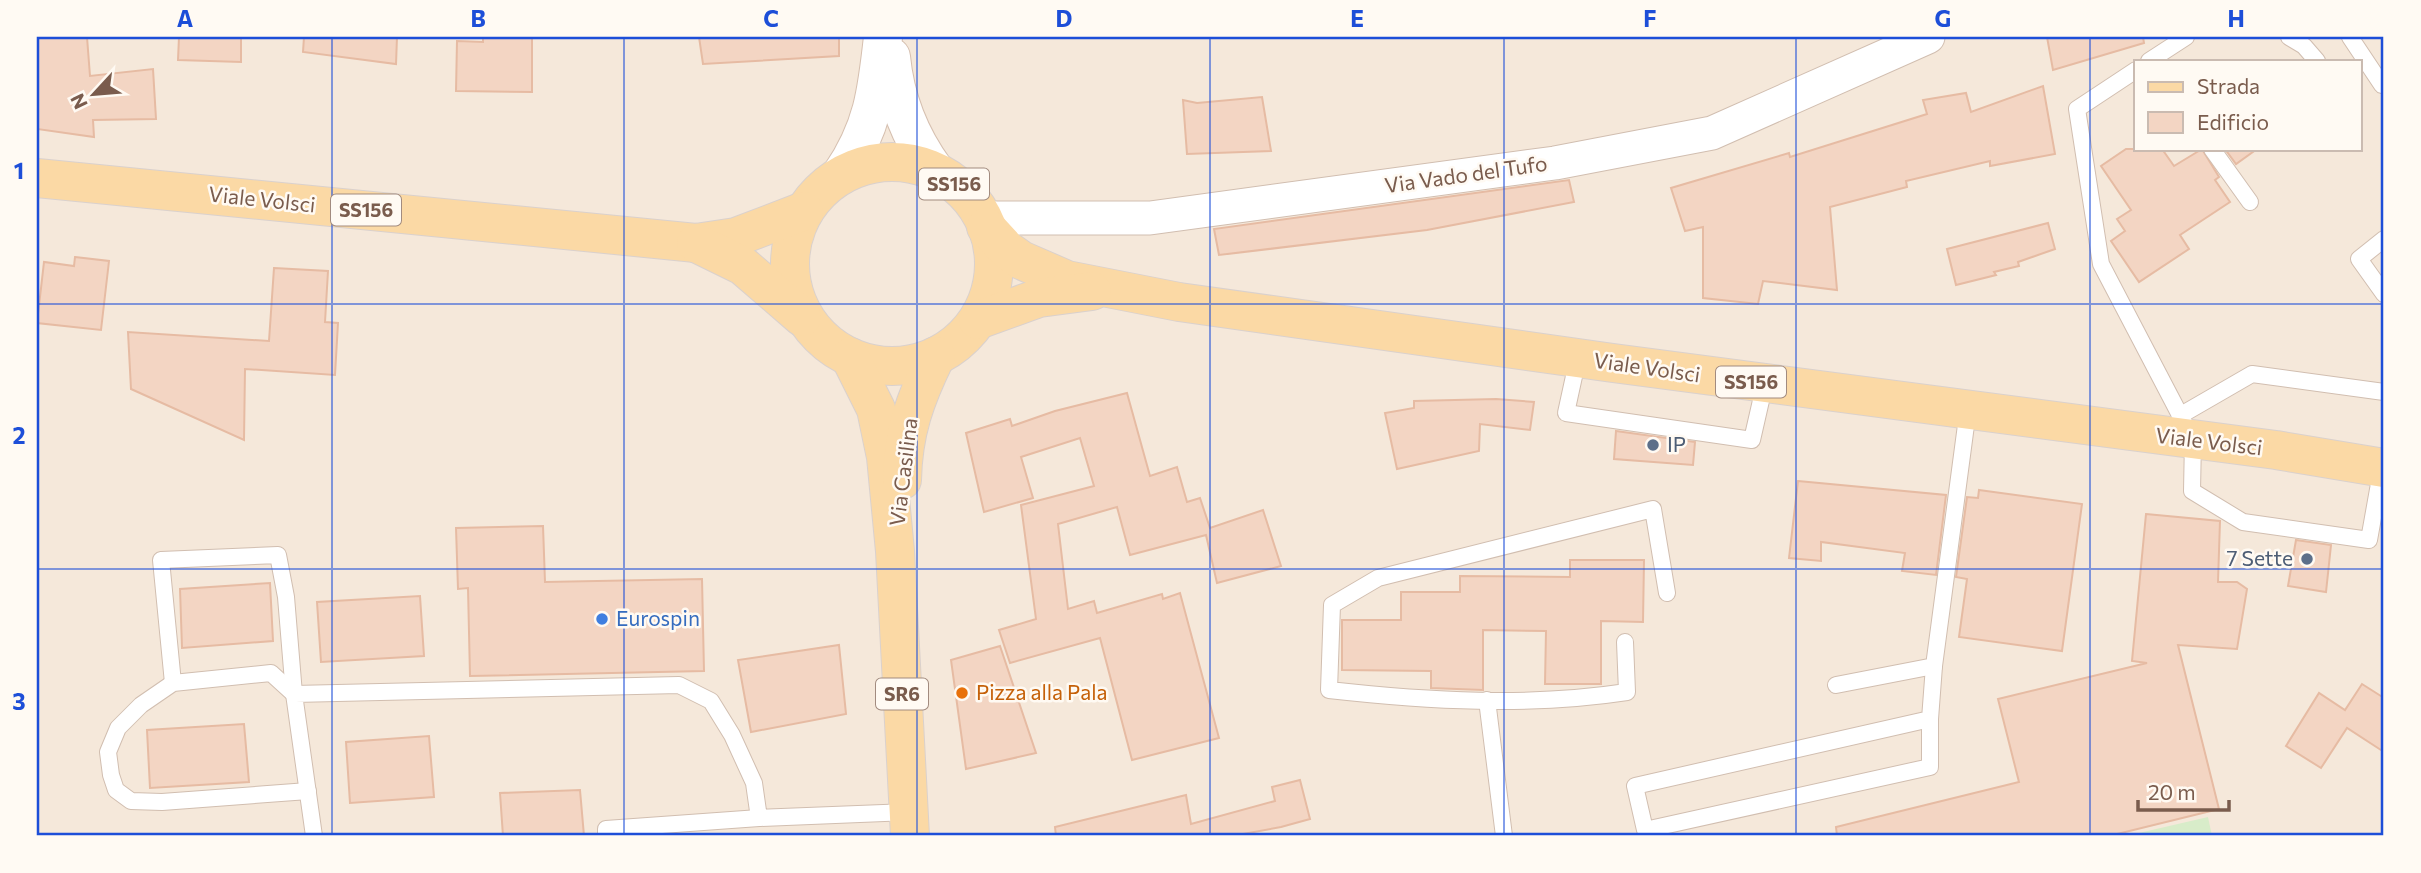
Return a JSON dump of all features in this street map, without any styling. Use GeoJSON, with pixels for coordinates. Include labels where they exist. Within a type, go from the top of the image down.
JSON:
{"type":"FeatureCollection","features":[{"type":"Feature","properties":{"kind":"main road"},"geometry":{"type":"LineString","coordinates":[[841,175],[861,145],[876,100],[884,37]]}},
{"type":"Feature","properties":{"kind":"main road"},"geometry":{"type":"LineString","coordinates":[[889,37],[899,100],[916,144],[935,171]]}},
{"type":"Feature","properties":{"kind":"main road","name":"SS156"},"geometry":{"type":"LineString","coordinates":[[904,162],[935,171],[963,190],[985,222],[993,252],[992,287],[978,320],[960,341],[936,356],[908,365],[879,365],[850,357],[829,344],[812,327],[799,306],[791,282],[790,258],[794,233],[804,211],[827,185],[841,175],[871,163],[904,162]]}},
{"type":"Feature","properties":{"kind":"main road","name":"Viale Volsci"},"geometry":{"type":"LineString","coordinates":[[37,178],[696,243],[746,234],[804,211]]}},
{"type":"Feature","properties":{"kind":"main road","name":"Viale Volsci"},"geometry":{"type":"LineString","coordinates":[[985,222],[1007,250],[1021,260],[1068,280],[1179,302],[1968,410],[2187,428],[2383,468]]}},
{"type":"Feature","properties":{"kind":"main road","name":"Viale Volsci"},"geometry":{"type":"LineString","coordinates":[[696,243],[743,266],[812,327]]}},
{"type":"Feature","properties":{"kind":"main road","name":"Viale Volsci"},"geometry":{"type":"LineString","coordinates":[[978,320],[1039,298],[1069,292],[1119,290]]}},
{"type":"Feature","properties":{"kind":"main road","name":"Via Casilina"},"geometry":{"type":"LineString","coordinates":[[895,551],[901,507],[902,453],[914,400],[936,356]]}},
{"type":"Feature","properties":{"kind":"main road","name":"Via Casilina"},"geometry":{"type":"LineString","coordinates":[[850,357],[876,409],[886,457],[895,551],[909,824]]}},
{"type":"Feature","properties":{"kind":"street","name":"Via Vado del Tufo"},"geometry":{"type":"LineString","coordinates":[[985,222],[1150,218],[1555,163],[1712,133],[1928,37]]}},
{"type":"Feature","properties":{"kind":"lane"},"geometry":{"type":"LineString","coordinates":[[2151,60],[2186,37]]}},
{"type":"Feature","properties":{"kind":"lane"},"geometry":{"type":"LineString","coordinates":[[2289,37],[2304,46],[2316,60]]}},
{"type":"Feature","properties":{"kind":"lane"},"geometry":{"type":"LineString","coordinates":[[2350,37],[2382,85],[2384,83]]}},
{"type":"Feature","properties":{"kind":"lane"},"geometry":{"type":"LineString","coordinates":[[2134,71],[2077,109],[2087,187],[2101,264],[2187,428],[2192,491],[2243,522],[2369,540],[2383,468]]}},
{"type":"Feature","properties":{"kind":"lane"},"geometry":{"type":"LineString","coordinates":[[2213,150],[2250,202]]}},
{"type":"Feature","properties":{"kind":"lane"},"geometry":{"type":"LineString","coordinates":[[2384,239],[2359,259],[2384,294]]}},
{"type":"Feature","properties":{"kind":"lane"},"geometry":{"type":"LineString","coordinates":[[1578,358],[1566,413],[1738,438],[1752,439],[1765,383]]}},
{"type":"Feature","properties":{"kind":"lane"},"geometry":{"type":"LineString","coordinates":[[2187,428],[2252,374],[2384,391]]}},
{"type":"Feature","properties":{"kind":"lane"},"geometry":{"type":"LineString","coordinates":[[1930,719],[1636,786],[1645,830],[1930,767],[1934,666],[1968,410]]}},
{"type":"Feature","properties":{"kind":"lane"},"geometry":{"type":"LineString","coordinates":[[1625,642],[1627,692],[1588,698],[1487,701],[1416,700],[1329,690],[1332,605],[1378,578],[1653,509],[1667,593]]}},
{"type":"Feature","properties":{"kind":"lane"},"geometry":{"type":"LineString","coordinates":[[173,683],[162,560],[278,555],[286,597],[294,694],[314,836]]}},
{"type":"Feature","properties":{"kind":"lane"},"geometry":{"type":"LineString","coordinates":[[1836,685],[1934,666]]}},
{"type":"Feature","properties":{"kind":"lane"},"geometry":{"type":"LineString","coordinates":[[308,791],[162,802],[131,801],[116,790],[108,752],[118,729],[142,705],[173,683],[271,673],[294,694],[679,685],[711,701],[732,735],[754,783],[759,818]]}},
{"type":"Feature","properties":{"kind":"lane"},"geometry":{"type":"LineString","coordinates":[[1487,701],[1504,836]]}},
{"type":"Feature","properties":{"kind":"lane"},"geometry":{"type":"LineString","coordinates":[[606,836],[606,829],[759,818],[909,824]]}},
{"type":"Feature","properties":{"kind":"shaded area"},"geometry":{"type":"Polygon","coordinates":[[[37,37],[2384,37],[2384,836],[37,836],[37,37]]]}},
{"type":"Feature","properties":{"kind":"green space"},"geometry":{"type":"Polygon","coordinates":[[[2208,817],[2212,836],[2126,836],[2208,817]]]}},
{"type":"Feature","properties":{"kind":"building"},"geometry":{"type":"Polygon","coordinates":[[[37,37],[87,37],[90,76],[153,69],[156,119],[93,120],[94,137],[37,129],[37,37]]]}},
{"type":"Feature","properties":{"kind":"building"},"geometry":{"type":"Polygon","coordinates":[[[179,37],[241,37],[241,62],[178,60],[179,37]]]}},
{"type":"Feature","properties":{"kind":"building"},"geometry":{"type":"Polygon","coordinates":[[[304,37],[397,37],[396,64],[303,52],[304,37]]]}},
{"type":"Feature","properties":{"kind":"building"},"geometry":{"type":"Polygon","coordinates":[[[483,37],[532,37],[532,92],[456,91],[457,41],[483,42],[483,37]]]}},
{"type":"Feature","properties":{"kind":"building"},"geometry":{"type":"Polygon","coordinates":[[[699,37],[839,37],[839,56],[703,64],[699,37]]]}},
{"type":"Feature","properties":{"kind":"building"},"geometry":{"type":"Polygon","coordinates":[[[2047,37],[2143,37],[2144,43],[2053,70],[2047,37]]]}},
{"type":"Feature","properties":{"kind":"building"},"geometry":{"type":"Polygon","coordinates":[[[2043,86],[2055,154],[1990,166],[1990,161],[1906,181],[1907,187],[1830,207],[1837,290],[1763,281],[1758,304],[1703,298],[1703,227],[1685,231],[1671,188],[1789,153],[1790,157],[1927,114],[1923,100],[1966,93],[1971,112],[2043,86]]]}},
{"type":"Feature","properties":{"kind":"building"},"geometry":{"type":"Polygon","coordinates":[[[1262,97],[1271,151],[1187,154],[1183,100],[1197,103],[1262,97]]]}},
{"type":"Feature","properties":{"kind":"building"},"geometry":{"type":"Polygon","coordinates":[[[2126,149],[2163,150],[2174,166],[2203,150],[2219,177],[2215,180],[2230,202],[2180,235],[2189,249],[2139,282],[2111,241],[2125,231],[2117,219],[2131,210],[2101,166],[2126,149]]]}},
{"type":"Feature","properties":{"kind":"building"},"geometry":{"type":"Polygon","coordinates":[[[2226,150],[2256,150],[2236,164],[2226,150]]]}},
{"type":"Feature","properties":{"kind":"building"},"geometry":{"type":"Polygon","coordinates":[[[1569,180],[1574,202],[1427,230],[1219,255],[1214,229],[1569,180]]]}},
{"type":"Feature","properties":{"kind":"building"},"geometry":{"type":"Polygon","coordinates":[[[2048,223],[2055,249],[2018,262],[2019,266],[1994,272],[1996,275],[1956,285],[1947,249],[2048,223]]]}},
{"type":"Feature","properties":{"kind":"building"},"geometry":{"type":"Polygon","coordinates":[[[75,257],[109,261],[101,330],[37,323],[44,262],[74,266],[75,257]]]}},
{"type":"Feature","properties":{"kind":"building"},"geometry":{"type":"Polygon","coordinates":[[[274,268],[328,271],[325,322],[338,323],[335,375],[245,369],[244,440],[131,389],[128,332],[269,341],[274,268]]]}},
{"type":"Feature","properties":{"kind":"building"},"geometry":{"type":"Polygon","coordinates":[[[1127,393],[1150,476],[1177,467],[1187,502],[1200,498],[1210,528],[1263,510],[1281,566],[1217,583],[1206,535],[1130,555],[1117,507],[1058,524],[1068,609],[1094,601],[1097,613],[1162,594],[1163,599],[1180,593],[1219,738],[1132,760],[1100,638],[1010,663],[999,630],[1036,619],[1021,505],[1094,486],[1080,438],[1021,457],[1033,498],[984,512],[966,433],[1010,419],[1012,426],[1055,411],[1127,393]]]}},
{"type":"Feature","properties":{"kind":"building"},"geometry":{"type":"Polygon","coordinates":[[[1496,399],[1534,402],[1530,430],[1480,424],[1479,451],[1397,469],[1385,413],[1414,408],[1414,401],[1496,399]]]}},
{"type":"Feature","properties":{"kind":"building"},"geometry":{"type":"Polygon","coordinates":[[[1616,431],[1695,442],[1693,465],[1614,459],[1616,431]]]}},
{"type":"Feature","properties":{"kind":"building"},"geometry":{"type":"Polygon","coordinates":[[[1798,481],[1946,495],[1936,575],[1902,571],[1905,553],[1821,542],[1821,561],[1789,558],[1798,481]]]}},
{"type":"Feature","properties":{"kind":"building"},"geometry":{"type":"Polygon","coordinates":[[[1979,490],[2082,504],[2062,651],[1959,637],[1967,579],[1956,577],[1967,497],[1978,498],[1979,490]]]}},
{"type":"Feature","properties":{"kind":"building"},"geometry":{"type":"Polygon","coordinates":[[[2146,514],[2220,521],[2218,582],[2237,582],[2247,589],[2237,649],[2178,645],[2219,809],[2109,836],[1837,836],[1836,827],[2019,782],[1998,699],[2147,663],[2132,661],[2146,514]]]}},
{"type":"Feature","properties":{"kind":"building"},"geometry":{"type":"Polygon","coordinates":[[[543,526],[545,582],[702,579],[704,671],[470,676],[468,588],[458,589],[456,528],[543,526]]]}},
{"type":"Feature","properties":{"kind":"building"},"geometry":{"type":"Polygon","coordinates":[[[2296,540],[2331,545],[2326,592],[2288,586],[2296,540]]]}},
{"type":"Feature","properties":{"kind":"building"},"geometry":{"type":"Polygon","coordinates":[[[1570,560],[1644,560],[1643,622],[1601,621],[1601,684],[1545,684],[1546,631],[1483,630],[1483,690],[1431,688],[1431,671],[1342,670],[1342,620],[1401,620],[1401,592],[1460,592],[1460,576],[1570,577],[1570,560]]]}},
{"type":"Feature","properties":{"kind":"building"},"geometry":{"type":"Polygon","coordinates":[[[270,583],[273,641],[182,648],[180,589],[270,583]]]}},
{"type":"Feature","properties":{"kind":"building"},"geometry":{"type":"Polygon","coordinates":[[[420,596],[424,656],[321,662],[317,602],[420,596]]]}},
{"type":"Feature","properties":{"kind":"building"},"geometry":{"type":"Polygon","coordinates":[[[839,645],[846,714],[751,732],[738,660],[839,645]]]}},
{"type":"Feature","properties":{"kind":"building"},"geometry":{"type":"Polygon","coordinates":[[[1000,646],[1036,753],[966,769],[951,660],[1000,646]]]}},
{"type":"Feature","properties":{"kind":"building"},"geometry":{"type":"Polygon","coordinates":[[[2362,684],[2384,698],[2384,752],[2347,728],[2321,768],[2286,746],[2319,693],[2345,710],[2362,684]]]}},
{"type":"Feature","properties":{"kind":"building"},"geometry":{"type":"Polygon","coordinates":[[[244,724],[249,782],[150,788],[147,730],[244,724]]]}},
{"type":"Feature","properties":{"kind":"building"},"geometry":{"type":"Polygon","coordinates":[[[429,736],[434,797],[350,803],[346,742],[429,736]]]}},
{"type":"Feature","properties":{"kind":"building"},"geometry":{"type":"Polygon","coordinates":[[[1300,780],[1310,819],[1281,827],[1232,836],[1056,836],[1055,827],[1186,795],[1191,824],[1275,801],[1272,787],[1300,780]]]}},
{"type":"Feature","properties":{"kind":"building"},"geometry":{"type":"Polygon","coordinates":[[[580,790],[584,836],[503,836],[500,793],[580,790]]]}},
{"type":"Feature","properties":{"kind":"place","name":"IP"},"geometry":{"type":"Point","coordinates":[1653,445]}},
{"type":"Feature","properties":{"kind":"place","name":"7 Sette"},"geometry":{"type":"Point","coordinates":[2307,559]}},
{"type":"Feature","properties":{"kind":"place","name":"Eurospin"},"geometry":{"type":"Point","coordinates":[602,619]}},
{"type":"Feature","properties":{"kind":"place","name":"Pizza alla Pala"},"geometry":{"type":"Point","coordinates":[962,693]}}]}
